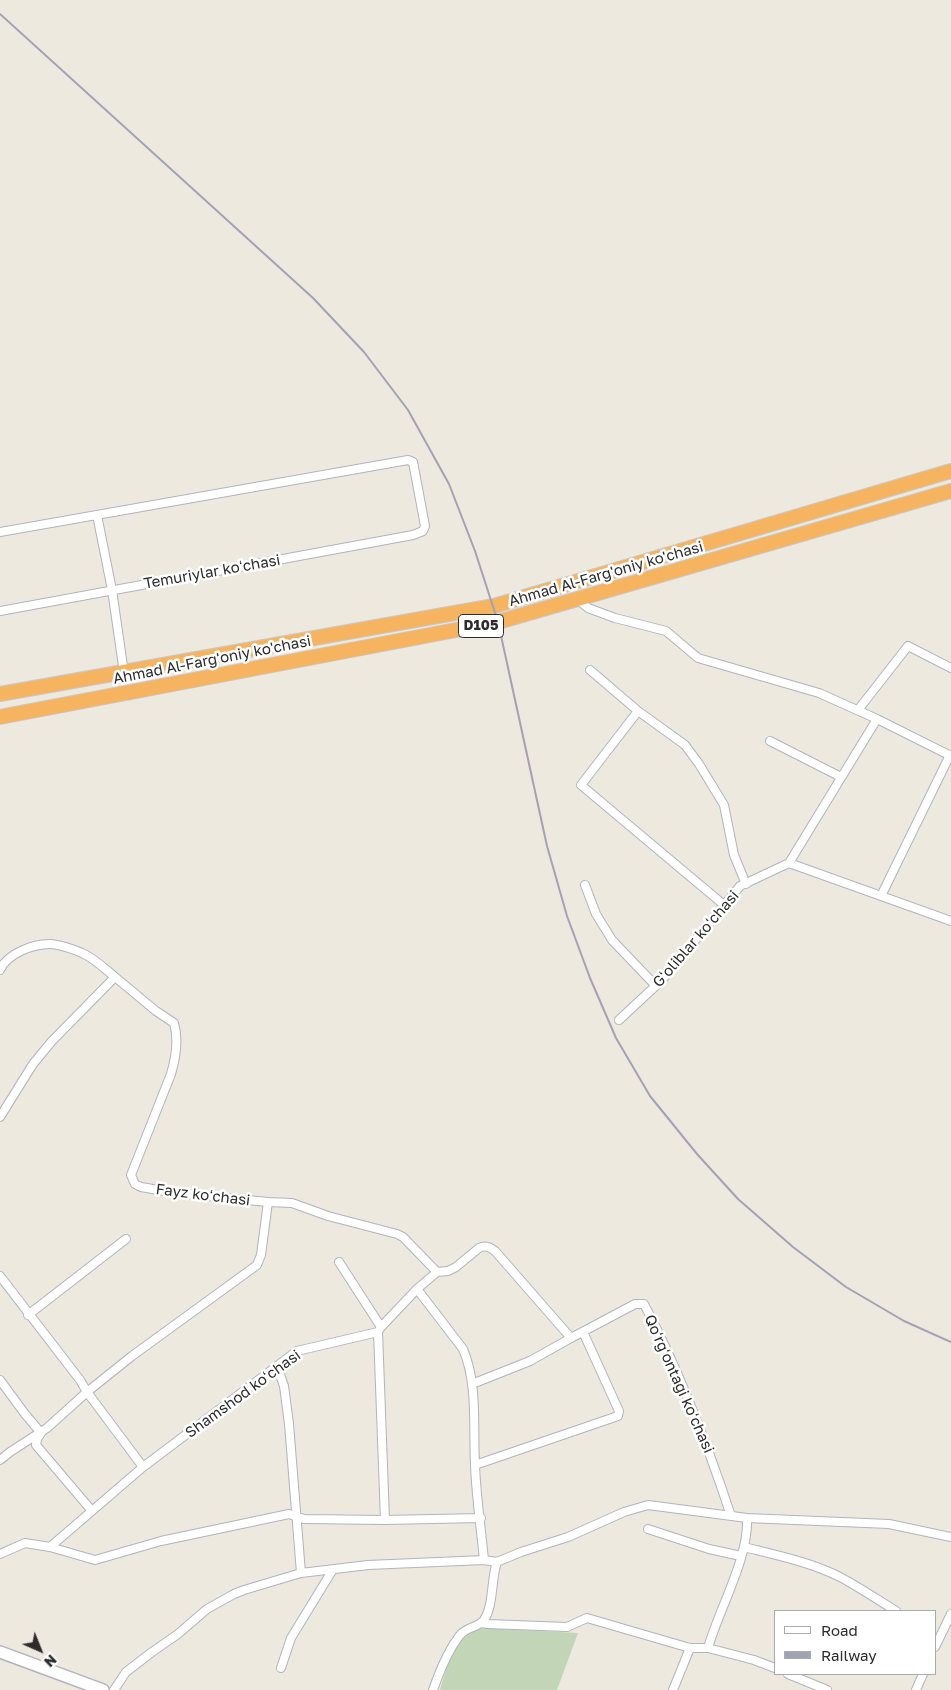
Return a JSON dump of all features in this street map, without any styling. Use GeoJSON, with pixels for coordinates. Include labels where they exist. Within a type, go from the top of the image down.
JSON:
{"type":"FeatureCollection","features":[{"type":"Feature","properties":{"kind":"highway","name":"Ahmad Al-Farg'oniy ko'chasi"},"geometry":{"type":"LineString","coordinates":[[0,694],[494,606],[951,471]]}},
{"type":"Feature","properties":{"kind":"highway","name":"Ahmad Al-Farg'oniy ko'chasi"},"geometry":{"type":"LineString","coordinates":[[0,717],[498,622],[951,490]]}},
{"type":"Feature","properties":{"kind":"highway"},"geometry":{"type":"LineString","coordinates":[[796,516],[803,534]]}},
{"type":"Feature","properties":{"kind":"highway"},"geometry":{"type":"LineString","coordinates":[[27,689],[31,711]]}},
{"type":"Feature","properties":{"kind":"main road"},"geometry":{"type":"LineString","coordinates":[[0,1652],[104,1690]]}},
{"type":"Feature","properties":{"kind":"street","name":"Temuriylar koʻchasi"},"geometry":{"type":"LineString","coordinates":[[0,610],[403,537],[423,531],[425,526],[413,462],[411,460],[97,514]]}},
{"type":"Feature","properties":{"kind":"street"},"geometry":{"type":"LineString","coordinates":[[0,532],[97,514],[112,590],[124,673]]}},
{"type":"Feature","properties":{"kind":"street"},"geometry":{"type":"LineString","coordinates":[[577,599],[588,608],[615,618],[666,631],[698,658],[819,693],[877,719],[950,756],[881,896]]}},
{"type":"Feature","properties":{"kind":"street"},"geometry":{"type":"LineString","coordinates":[[858,710],[908,646],[951,668]]}},
{"type":"Feature","properties":{"kind":"street"},"geometry":{"type":"LineString","coordinates":[[590,670],[638,711],[685,744],[724,805],[734,855],[746,884]]}},
{"type":"Feature","properties":{"kind":"street"},"geometry":{"type":"LineString","coordinates":[[638,711],[581,785],[724,905]]}},
{"type":"Feature","properties":{"kind":"street"},"geometry":{"type":"LineString","coordinates":[[877,719],[789,863],[951,921]]}},
{"type":"Feature","properties":{"kind":"street"},"geometry":{"type":"LineString","coordinates":[[770,741],[841,777]]}},
{"type":"Feature","properties":{"kind":"street","name":"Gʻoliblar koʻchasi"},"geometry":{"type":"LineString","coordinates":[[619,1020],[656,986],[740,886],[789,863]]}},
{"type":"Feature","properties":{"kind":"street"},"geometry":{"type":"LineString","coordinates":[[585,885],[596,914],[612,940],[656,986]]}},
{"type":"Feature","properties":{"kind":"street"},"geometry":{"type":"LineString","coordinates":[[0,970],[15,954],[34,947],[51,944],[83,953],[115,977],[52,1041],[33,1064],[0,1117]]}},
{"type":"Feature","properties":{"kind":"street","name":"Fayz koʻchasi"},"geometry":{"type":"LineString","coordinates":[[0,1460],[41,1433],[87,1392],[132,1356],[257,1265],[261,1256],[268,1202],[176,1193],[141,1187],[135,1184],[131,1176],[171,1074],[175,1060],[177,1034],[174,1023],[156,1011],[115,977]]}},
{"type":"Feature","properties":{"kind":"street"},"geometry":{"type":"LineString","coordinates":[[0,1099],[9,1102]]}},
{"type":"Feature","properties":{"kind":"street"},"geometry":{"type":"LineString","coordinates":[[268,1202],[292,1203],[328,1216],[397,1234],[403,1237],[437,1272]]}},
{"type":"Feature","properties":{"kind":"street"},"geometry":{"type":"LineString","coordinates":[[28,1315],[126,1239]]}},
{"type":"Feature","properties":{"kind":"street"},"geometry":{"type":"LineString","coordinates":[[379,1330],[417,1289],[437,1272],[448,1271],[484,1246],[495,1250],[571,1338]]}},
{"type":"Feature","properties":{"kind":"street"},"geometry":{"type":"LineString","coordinates":[[339,1262],[379,1330],[385,1520]]}},
{"type":"Feature","properties":{"kind":"street"},"geometry":{"type":"LineString","coordinates":[[0,1276],[28,1315],[80,1380],[143,1467]]}},
{"type":"Feature","properties":{"kind":"street"},"geometry":{"type":"LineString","coordinates":[[417,1289],[463,1349],[468,1360],[472,1384],[475,1465],[484,1560]]}},
{"type":"Feature","properties":{"kind":"street","name":"Qoʻrgʻontagi koʻchasi"},"geometry":{"type":"LineString","coordinates":[[472,1384],[530,1360],[635,1304],[644,1304],[665,1344],[683,1386],[714,1465],[731,1516]]}},
{"type":"Feature","properties":{"kind":"street","name":"Shamshod koʻchasi"},"geometry":{"type":"LineString","coordinates":[[50,1547],[143,1467],[297,1351],[379,1330]]}},
{"type":"Feature","properties":{"kind":"street"},"geometry":{"type":"LineString","coordinates":[[475,1465],[618,1416],[619,1411],[583,1332]]}},
{"type":"Feature","properties":{"kind":"street"},"geometry":{"type":"LineString","coordinates":[[277,1366],[284,1386],[301,1573]]}},
{"type":"Feature","properties":{"kind":"street"},"geometry":{"type":"LineString","coordinates":[[0,1380],[41,1433],[36,1445],[92,1511]]}},
{"type":"Feature","properties":{"kind":"street"},"geometry":{"type":"LineString","coordinates":[[114,1690],[126,1672],[213,1606],[244,1590],[301,1573],[332,1571],[368,1565],[484,1560],[497,1562],[568,1536],[624,1512],[648,1505],[747,1518],[889,1524],[951,1537]]}},
{"type":"Feature","properties":{"kind":"street"},"geometry":{"type":"LineString","coordinates":[[0,1554],[25,1543],[50,1547],[95,1560],[179,1537],[288,1514],[304,1519],[480,1518]]}},
{"type":"Feature","properties":{"kind":"street"},"geometry":{"type":"LineString","coordinates":[[708,1648],[714,1626],[744,1547],[747,1518]]}},
{"type":"Feature","properties":{"kind":"street"},"geometry":{"type":"LineString","coordinates":[[648,1529],[709,1549],[741,1556]]}},
{"type":"Feature","properties":{"kind":"street"},"geometry":{"type":"LineString","coordinates":[[744,1547],[781,1556],[826,1571],[894,1610]]}},
{"type":"Feature","properties":{"kind":"street"},"geometry":{"type":"LineString","coordinates":[[433,1690],[442,1667],[462,1633],[485,1619],[497,1562]]}},
{"type":"Feature","properties":{"kind":"street"},"geometry":{"type":"LineString","coordinates":[[281,1668],[292,1638],[332,1571]]}},
{"type":"Feature","properties":{"kind":"street"},"geometry":{"type":"LineString","coordinates":[[936,1643],[939,1628],[951,1614]]}},
{"type":"Feature","properties":{"kind":"street"},"geometry":{"type":"LineString","coordinates":[[481,1623],[567,1627],[587,1618],[690,1648],[708,1648],[754,1660],[774,1668]]}},
{"type":"Feature","properties":{"kind":"street"},"geometry":{"type":"LineString","coordinates":[[673,1690],[690,1648]]}},
{"type":"Feature","properties":{"kind":"street"},"geometry":{"type":"LineString","coordinates":[[790,1675],[827,1690]]}},
{"type":"Feature","properties":{"kind":"street"},"geometry":{"type":"LineString","coordinates":[[916,1690],[923,1675]]}},
{"type":"Feature","properties":{"kind":"green space"},"geometry":{"type":"Polygon","coordinates":[[[484,1628],[578,1633],[557,1690],[440,1690],[450,1658],[458,1642],[468,1632],[484,1628]]]}},
{"type":"Feature","properties":{"kind":"railway"},"geometry":{"type":"LineString","coordinates":[[0,14],[313,298],[364,352],[408,410],[449,484],[475,551],[498,622],[547,846],[567,916],[590,978],[616,1038],[650,1096],[697,1154],[738,1199],[793,1247],[846,1287],[904,1321],[951,1342]]}}]}
